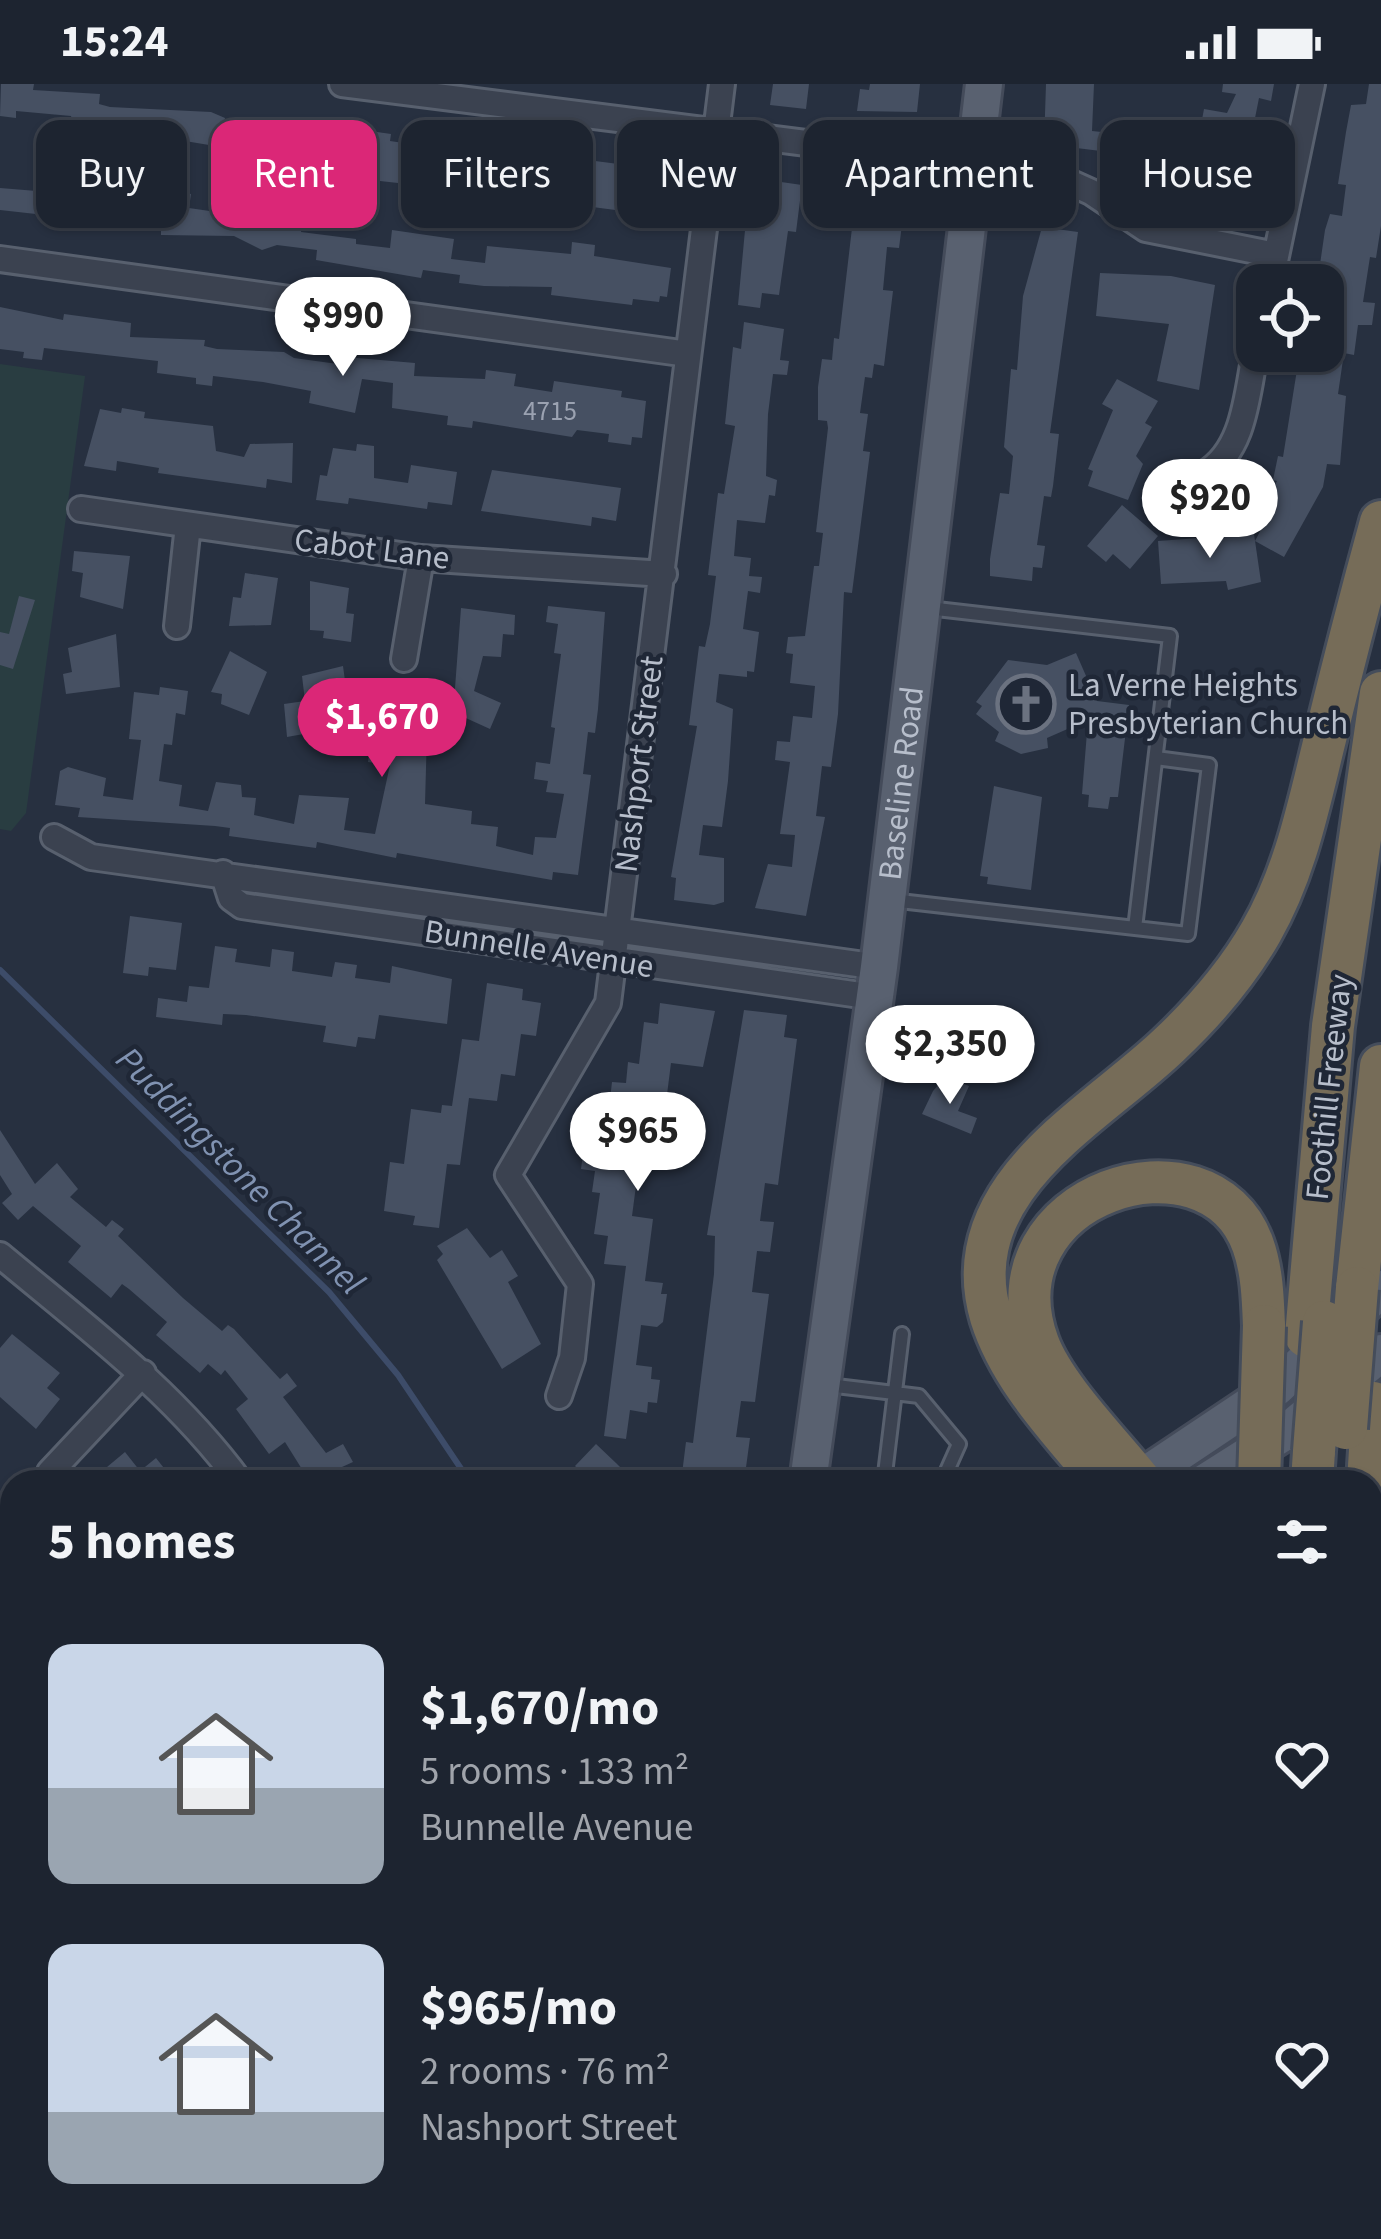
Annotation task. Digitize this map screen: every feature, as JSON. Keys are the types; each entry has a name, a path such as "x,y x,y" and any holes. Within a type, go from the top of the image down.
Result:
{"highway":[{"path":"1118,1470 1028,1390 1004,1346 990,1313 994,1226 1015,1183 1102,1099 1166,1048 1207,1006 1259,936 1299,844 1381,522"},
{"name":"Foothill Freeway","path":"1326,1456 1298,1328 1333,1026 1381,693"},
{"path":"1261,1470 1298,1328 1381,838"},
{"name":"Foothill Freeway","path":"1326,1456 1373,1293 1381,1066"},
{"path":"1123,1470 1038,1344 1030,1303 1051,1234 1075,1206 1110,1187 1147,1181 1211,1198 1252,1241 1298,1328"}],"main road":[{"name":"Baseline Road","path":"980,120 984,84"},
{"name":"Baseline Road","path":"810,1470 877,982 966,228"},
{"path":"1147,1470 1277,1387 1373,1293"},
{"path":"1225,1470 1294,1426 1381,1353"}],"street":[{"path":"342,84 617,120"},
{"name":"Nashport Street","path":"718,120 722,84"},
{"path":"1274,264 1312,84"},
{"path":"1076,185 1147,230 1276,255"},
{"name":"Nashport Street","path":"559,1396 572,1358 580,1284 508,1175 608,1004 704,228"},
{"path":"0,259 688,354"},
{"path":"1204,474 1218,466 1235,443 1251,372"},
{"name":"Cabot Lane","path":"81,509 421,558 664,574"},
{"path":"177,626 188,525"},
{"path":"404,659 421,558"},
{"name":"Bunnelle Avenue","path":"54,837 91,857 618,931 877,982"},
{"name":"Bunnelle Avenue","path":"223,873 231,898 242,907 614,961 877,982"},
{"path":"0,1255 143,1373 231,1470"},
{"path":"52,1470 143,1373"}],"lane":[{"path":"921,607 1171,636 1135,928"},
{"path":"886,899 1188,934 1209,765 1156,758"},
{"path":"886,1470 902,1334"},
{"path":"821,1384 919,1396 959,1444 947,1470"}],"green space":[{"path":"0,364 85,376 26,813 11,831 0,829"}],"building":[{"path":"1,84 100,94 99,104 110,107 211,112 225,120 211,120 211,145 187,141 187,120 72,120 71,116 16,111 16,118 0,116"},
{"path":"773,84 809,84 806,109 770,105"},
{"path":"870,84 920,84 917,112 857,111 860,89 869,90"},
{"path":"1046,84 1094,84 1092,131 1100,132 1100,151 1076,148 1076,120 1045,120"},
{"path":"1223,84 1274,84 1271,101 1259,98 1255,120 1202,120 1204,109 1227,113 1236,94 1222,92"},
{"path":"1369,84 1381,84 1381,226 1363,302 1375,303 1372,325 1358,325 1354,355 1344,353 1344,264 1320,264 1330,214 1342,216 1346,185 1338,184 1351,105 1366,104"},
{"path":"377,132 391,134 390,141 401,143 401,183 377,181"},
{"path":"593,161 617,164 617,210 593,207"},
{"path":"779,182 802,185 796,232 788,231 779,295 762,293 760,308 738,305 745,228 779,228"},
{"path":"0,188 36,191 36,214 0,210"},
{"path":"187,193 191,194 189,208 211,211 211,228 302,228 301,232 390,248 392,230 454,239 451,259 485,263 487,246 571,254 572,242 595,245 594,256 671,268 667,297 660,296 659,302 633,299 632,305 551,295 552,287 484,286 459,283 460,275 423,270 421,278 316,260 317,250 277,245 262,250 234,236 161,235 161,228 187,228"},
{"path":"852,228 902,228 899,248 887,247 883,290 893,291 884,366 874,364 872,378 865,377 860,413 868,414 863,451 870,452 852,593 844,592 838,714 831,767 822,766 816,816 825,817 806,916 755,908 768,864 792,867 795,835 780,834 790,762 775,760 777,741 790,742 793,716 812,718 815,686 790,683 793,654 786,653 788,637 805,636 814,566 819,566 823,533 816,532 828,428 827,421 818,420 818,387 822,359 832,360 834,338 839,339"},
{"path":"1042,228 1078,232 1050,433 1059,434 1053,486 1051,497 1044,496 1037,545 1045,546 1042,568 1033,567 1032,581 990,576 1000,493 1009,494 1013,456 1004,447 1023,296"},
{"path":"1100,273 1171,276 1215,285 1199,390 1157,381 1169,324 1096,316"},
{"path":"0,307 63,320 64,314 131,323 130,337 205,340 204,346 217,349 284,352 294,358 345,365 346,357 415,363 414,376 485,379 486,370 516,374 514,386 552,392 554,381 622,391 621,397 646,401 642,438 632,437 631,445 608,442 609,434 577,430 572,437 473,421 472,428 447,425 448,416 392,408 393,383 362,379 355,413 309,403 311,391 263,382 213,376 212,386 196,384 196,378 157,373 158,361 44,348 42,360 23,358 24,352 0,349"},
{"path":"744,322 784,329 780,360 789,361 787,375 773,374 768,414 766,476 777,480 775,496 769,495 765,523 737,520 734,556 751,558 749,576 762,577 760,593 748,591 743,629 759,632 754,672 747,671 747,677 719,674 716,702 733,709 728,781 722,827 703,825 699,855 724,858 724,902 714,905 674,900 676,878 671,877 697,726 689,725 699,646 705,647 716,576 708,575 718,493 724,494 735,426 725,424 733,347 741,349"},
{"path":"1297,372 1341,372 1338,394 1346,396 1340,465 1327,464 1323,487 1284,557 1255,541 1270,512 1263,508 1277,481 1273,480 1278,456 1283,457"},
{"path":"1117,379 1158,401 1145,423 1152,427 1136,456 1143,464 1128,500 1088,486 1093,471 1088,469 1113,410 1102,404"},
{"path":"122,408 145,412 144,418 213,426 216,451 244,457 250,444 293,443 292,483 267,479 266,488 158,473 159,468 117,461 116,471 84,466 100,409 121,413"},
{"path":"357,444 374,446 374,478 408,483 411,465 457,472 452,505 428,502 427,509 349,498 348,504 316,500 320,475 327,476 333,448 356,451"},
{"path":"492,470 621,488 616,521 592,517 591,526 481,511"},
{"path":"1122,505 1158,536 1130,569 1113,554 1106,562 1087,546"},
{"path":"1254,534 1261,582 1228,590 1226,581 1161,584 1158,541"},
{"path":"74,551 130,556 123,609 80,597 83,573 72,571"},
{"path":"245,573 278,578 271,625 229,626 233,597 241,598"},
{"path":"310,581 349,588 346,613 354,614 351,642 323,638 324,631 310,630"},
{"path":"19,596 35,600 13,669 0,665 0,632 9,634"},
{"path":"548,606 605,612 595,733 588,732 583,774 591,775 578,875 553,872 552,880 317,842 316,848 229,836 230,828 215,826 78,817 80,808 55,805 60,771 68,767 106,778 103,796 133,800 141,740 129,739 134,692 159,695 160,687 188,691 185,715 176,713 172,745 164,744 159,781 182,785 179,806 208,811 216,782 241,785 242,797 256,798 254,815 294,824 299,795 349,798 344,830 375,834 390,765 368,762 373,720 427,732 425,804 472,811 471,824 498,827 496,846 533,855 535,837 556,838 564,794 546,792 548,781 534,779 536,762 550,764 561,654 554,653 558,624 546,622"},
{"path":"461,608 515,615 514,635 503,634 501,657 483,656 474,691 501,703 490,729 446,709 455,688"},
{"path":"116,634 120,687 66,694 63,674 72,672 68,648"},
{"path":"230,651 267,672 249,715 221,704 222,694 211,692"},
{"name":"La Verne Heights Presbyterian Church","path":"1076,653 1097,701 1129,705 1118,797 1110,797 1108,809 1088,807 1089,795 1082,794 1088,720 1047,738 1048,748 1021,754 995,741 999,732 976,714 982,706 976,702 1008,660 1047,665"},
{"path":"343,666 350,718 325,721 326,730 287,737 284,704 305,701 302,676"},
{"path":"994,786 1042,797 1031,890 987,884 988,877 980,876"},
{"path":"130,916 182,923 176,970 149,967 148,976 123,973"},
{"path":"215,946 237,949 235,962 270,967 272,949 294,952 292,971 332,977 335,962 357,965 355,978 390,983 392,966 452,979 447,1024 379,1015 375,1039 358,1037 356,1047 323,1042 326,1026 246,1015 223,1014 222,1025 156,1017 158,998 187,1002 189,986 209,988"},
{"path":"487,983 523,989 522,1000 541,1003 536,1036 521,1034 515,1076 501,1074 497,1101 469,1098 460,1165 447,1164 439,1228 413,1225 415,1216 384,1211 390,1162 404,1164 411,1109 441,1113 442,1105 452,1106 462,1039 479,1041"},
{"path":"660,1003 715,1011 703,1067 671,1063 663,1126 643,1124 640,1146 649,1155 639,1163 632,1216 653,1219 645,1281 663,1283 661,1294 667,1294 663,1322 657,1327 641,1325 636,1365 652,1367 651,1379 660,1380 657,1403 648,1402 647,1413 630,1410 626,1439 604,1436 626,1266 604,1264 608,1236 594,1234 600,1193 592,1192 595,1171 581,1169 586,1131 606,1134 612,1082 626,1083 628,1062 639,1064 644,1022 658,1024"},
{"path":"744,1010 787,1015 784,1037 797,1039 778,1185 765,1183 760,1221 774,1222 770,1252 757,1251 752,1292 769,1294 755,1402 741,1401 736,1437 750,1438 746,1470 682,1470 686,1442 693,1443 714,1274 715,1236 707,1235"},
{"path":"954,1080 969,1086 958,1111 977,1118 971,1134 922,1114 939,1084 950,1089"},
{"path":"0,1130 35,1184 57,1163 78,1189 70,1197 106,1227 112,1220 124,1229 118,1236 183,1298 222,1331 228,1325 234,1329 280,1379 287,1373 297,1386 283,1397 326,1453 343,1444 353,1462 344,1470 302,1470 285,1442 269,1454 236,1409 248,1399 225,1370 221,1375 208,1364 200,1373 156,1335 167,1322 129,1289 122,1284 111,1298 68,1262 81,1246 33,1206 18,1220 2,1203 12,1194 0,1175"},
{"path":"467,1228 490,1258 502,1250 518,1276 508,1282 541,1344 502,1369 437,1260 443,1254 437,1246"},
{"path":"12,1334 60,1373 47,1388 60,1399 36,1429 0,1397 0,1348"},
{"path":"596,1444 623,1470 579,1470 575,1466"},
{"path":"125,1452 139,1470 103,1470"},
{"path":"156,1458 166,1470 141,1470"}],"waterway":[{"name":"Puddingstone Channel","path":"0,970 329,1292 398,1375 462,1470"}],"place":[{"name":"La Verne Heights Presbyterian Church","path":"1026,704"}]}
